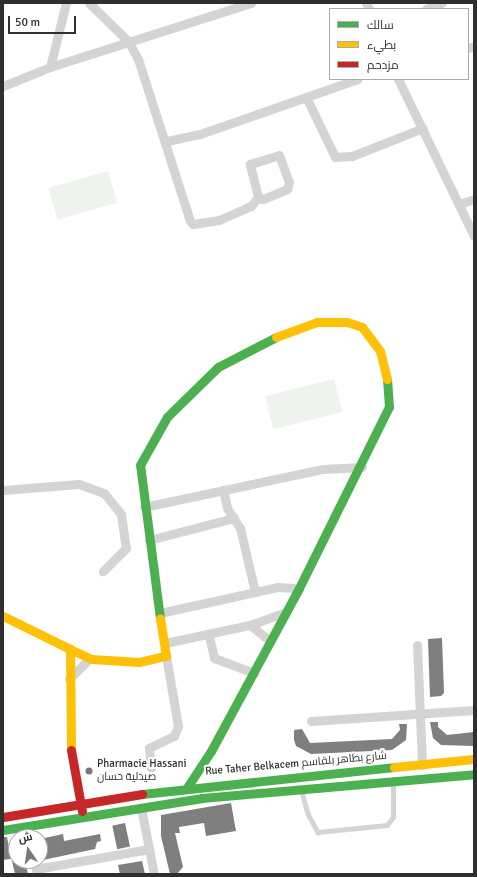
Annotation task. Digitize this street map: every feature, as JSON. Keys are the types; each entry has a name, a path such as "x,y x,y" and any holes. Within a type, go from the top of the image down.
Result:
{"street":[{"path":"50,67 66,3"},
{"path":"89,3 128,41 168,141 194,224 234,214 251,206 258,197"},
{"path":"3,86 50,67 225,6 251,3"},
{"path":"429,8 442,3"},
{"path":"168,141 355,80"},
{"path":"399,80 474,236"},
{"path":"306,97 334,157 352,156 423,128"},
{"path":"279,155 289,182 287,189 263,199 258,197 250,164 279,155"},
{"path":"459,204 474,199"},
{"path":"152,768 149,748 174,736 178,726 144,507 140,465 167,417 218,367 276,336 317,322 347,322 362,328 380,351 390,388 389,408 362,467 254,673 188,786"},
{"path":"144,507 323,469 362,467"},
{"path":"3,490 79,484 104,493 121,514 126,548 103,571"},
{"path":"223,490 234,518 240,528 255,592"},
{"path":"149,540 234,518"},
{"path":"160,613 255,592 299,588"},
{"path":"165,643 210,636 250,625 286,612"},
{"path":"3,616 89,658 139,662 166,656"},
{"path":"250,625 270,641"},
{"path":"210,636 214,658 254,673"},
{"path":"417,645 418,714 422,765"},
{"path":"70,649 69,678 71,747 83,816"},
{"path":"69,678 89,658"},
{"path":"311,721 474,710"},
{"name":"Rue Taher Belkacem شارع بطاهر بلقاسم","path":"3,817 81,802 188,786 474,759"},
{"path":"3,830 83,816 141,808 301,789 474,774"},
{"path":"141,808 154,874"},
{"path":"37,874 36,869 149,849"}],"lane":[{"path":"301,789 308,814 318,832 387,825 393,817 393,781"}],"shaded area":[{"path":"108,171 117,203 57,220 48,188"},
{"path":"334,379 342,412 273,429 265,396"}],"building":[{"path":"442,638 444,693 441,696 430,697 428,639"},
{"path":"430,722 438,722 438,727 447,735 474,732 474,746 441,745 433,738"},
{"path":"399,724 407,724 406,740 392,750 311,754 296,746 294,740 294,730 302,729 310,743 392,739 400,730"},
{"path":"231,803 236,831 206,836 204,823 179,827 180,833 175,833 183,867 177,874 170,874 161,836 161,815"},
{"path":"125,823 130,846 117,849 112,826"},
{"path":"63,834 64,841 100,834 101,841 97,842 95,849 48,859 48,837"},
{"path":"3,837 7,837 8,859 3,860"},
{"path":"142,861 145,874 120,874 118,865"},
{"path":"14,869 27,869 28,874 15,874"}],"traffic: fast":[{"path":"160,618 140,465 167,417 218,367 276,337"},
{"path":"188,786 211,751 299,588 389,407 387,379"},
{"path":"142,794 394,767"},
{"path":"3,830 202,798 474,774"}],"traffic: slow":[{"path":"276,337 317,322 347,322 362,327 380,351 387,379"},
{"path":"3,616 70,649 71,750"},
{"path":"70,649 91,659 139,662 166,656 160,618"},
{"path":"394,767 474,759"}],"traffic: jam":[{"path":"71,750 82,811"},
{"path":"3,817 142,794"}],"place":[{"name":"Pharmacie Hassani صيدلية حسان","path":"89,771"}]}
